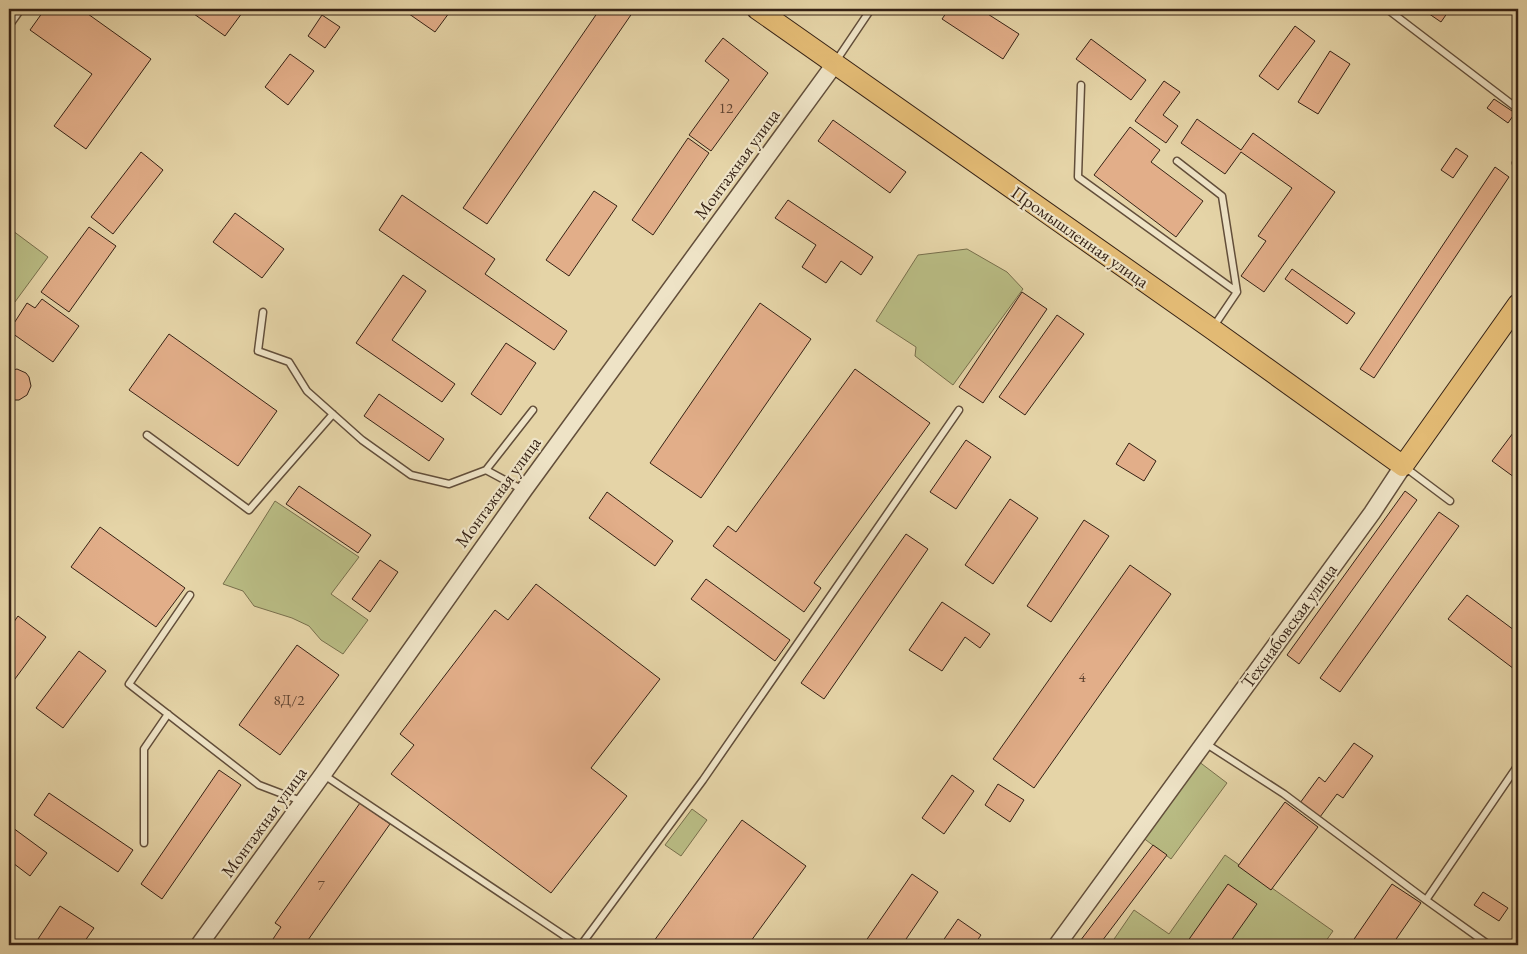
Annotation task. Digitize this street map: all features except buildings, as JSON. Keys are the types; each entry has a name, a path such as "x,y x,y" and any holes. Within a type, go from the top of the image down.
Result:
{"main road":[{"name":"Промышленная улица","path":"756,9 1212,329 1403,466"},
{"name":"Техснабовская улица","path":"1403,466 1518,304"}],"street":[{"name":"Монтажная улица","path":"199,945 323,774 524,490 834,64"},
{"name":"Техснабовская улица","path":"1057,945 1372,513 1403,466"}],"lane":[{"path":"9,26 21,9"},
{"path":"834,64 872,9"},
{"path":"1387,9 1518,109"},
{"path":"1081,85 1078,177 1237,292"},
{"path":"1518,160 1516,163 1518,165"},
{"path":"1177,161 1222,196 1237,292 1212,329"},
{"path":"263,312 258,351 289,362 307,391 362,440 411,475 449,484 486,470 533,410"},
{"path":"323,774 579,945 703,780 960,410"},
{"path":"148,435 249,510 333,414"},
{"path":"1403,466 1450,501"},
{"path":"486,470 524,490"},
{"path":"190,595 129,684 259,785 302,801"},
{"path":"144,842 144,749 168,714"},
{"path":"1204,743 1284,794 1489,945"},
{"path":"1426,900 1518,765"}],"green space":[{"path":"9,228 48,257 9,310"},
{"path":"967,249 1007,272 1023,289 953,385 915,356 916,347 876,321 918,255"},
{"path":"275,501 359,557 331,594 368,620 343,654 321,640 309,626 292,618 254,606 243,591 223,584"},
{"path":"1198,761 1227,783 1171,859 1142,837"},
{"path":"692,809 707,820 681,856 665,845"},
{"path":"1225,855 1333,931 1323,945 1110,945 1134,910 1169,934"}]}
